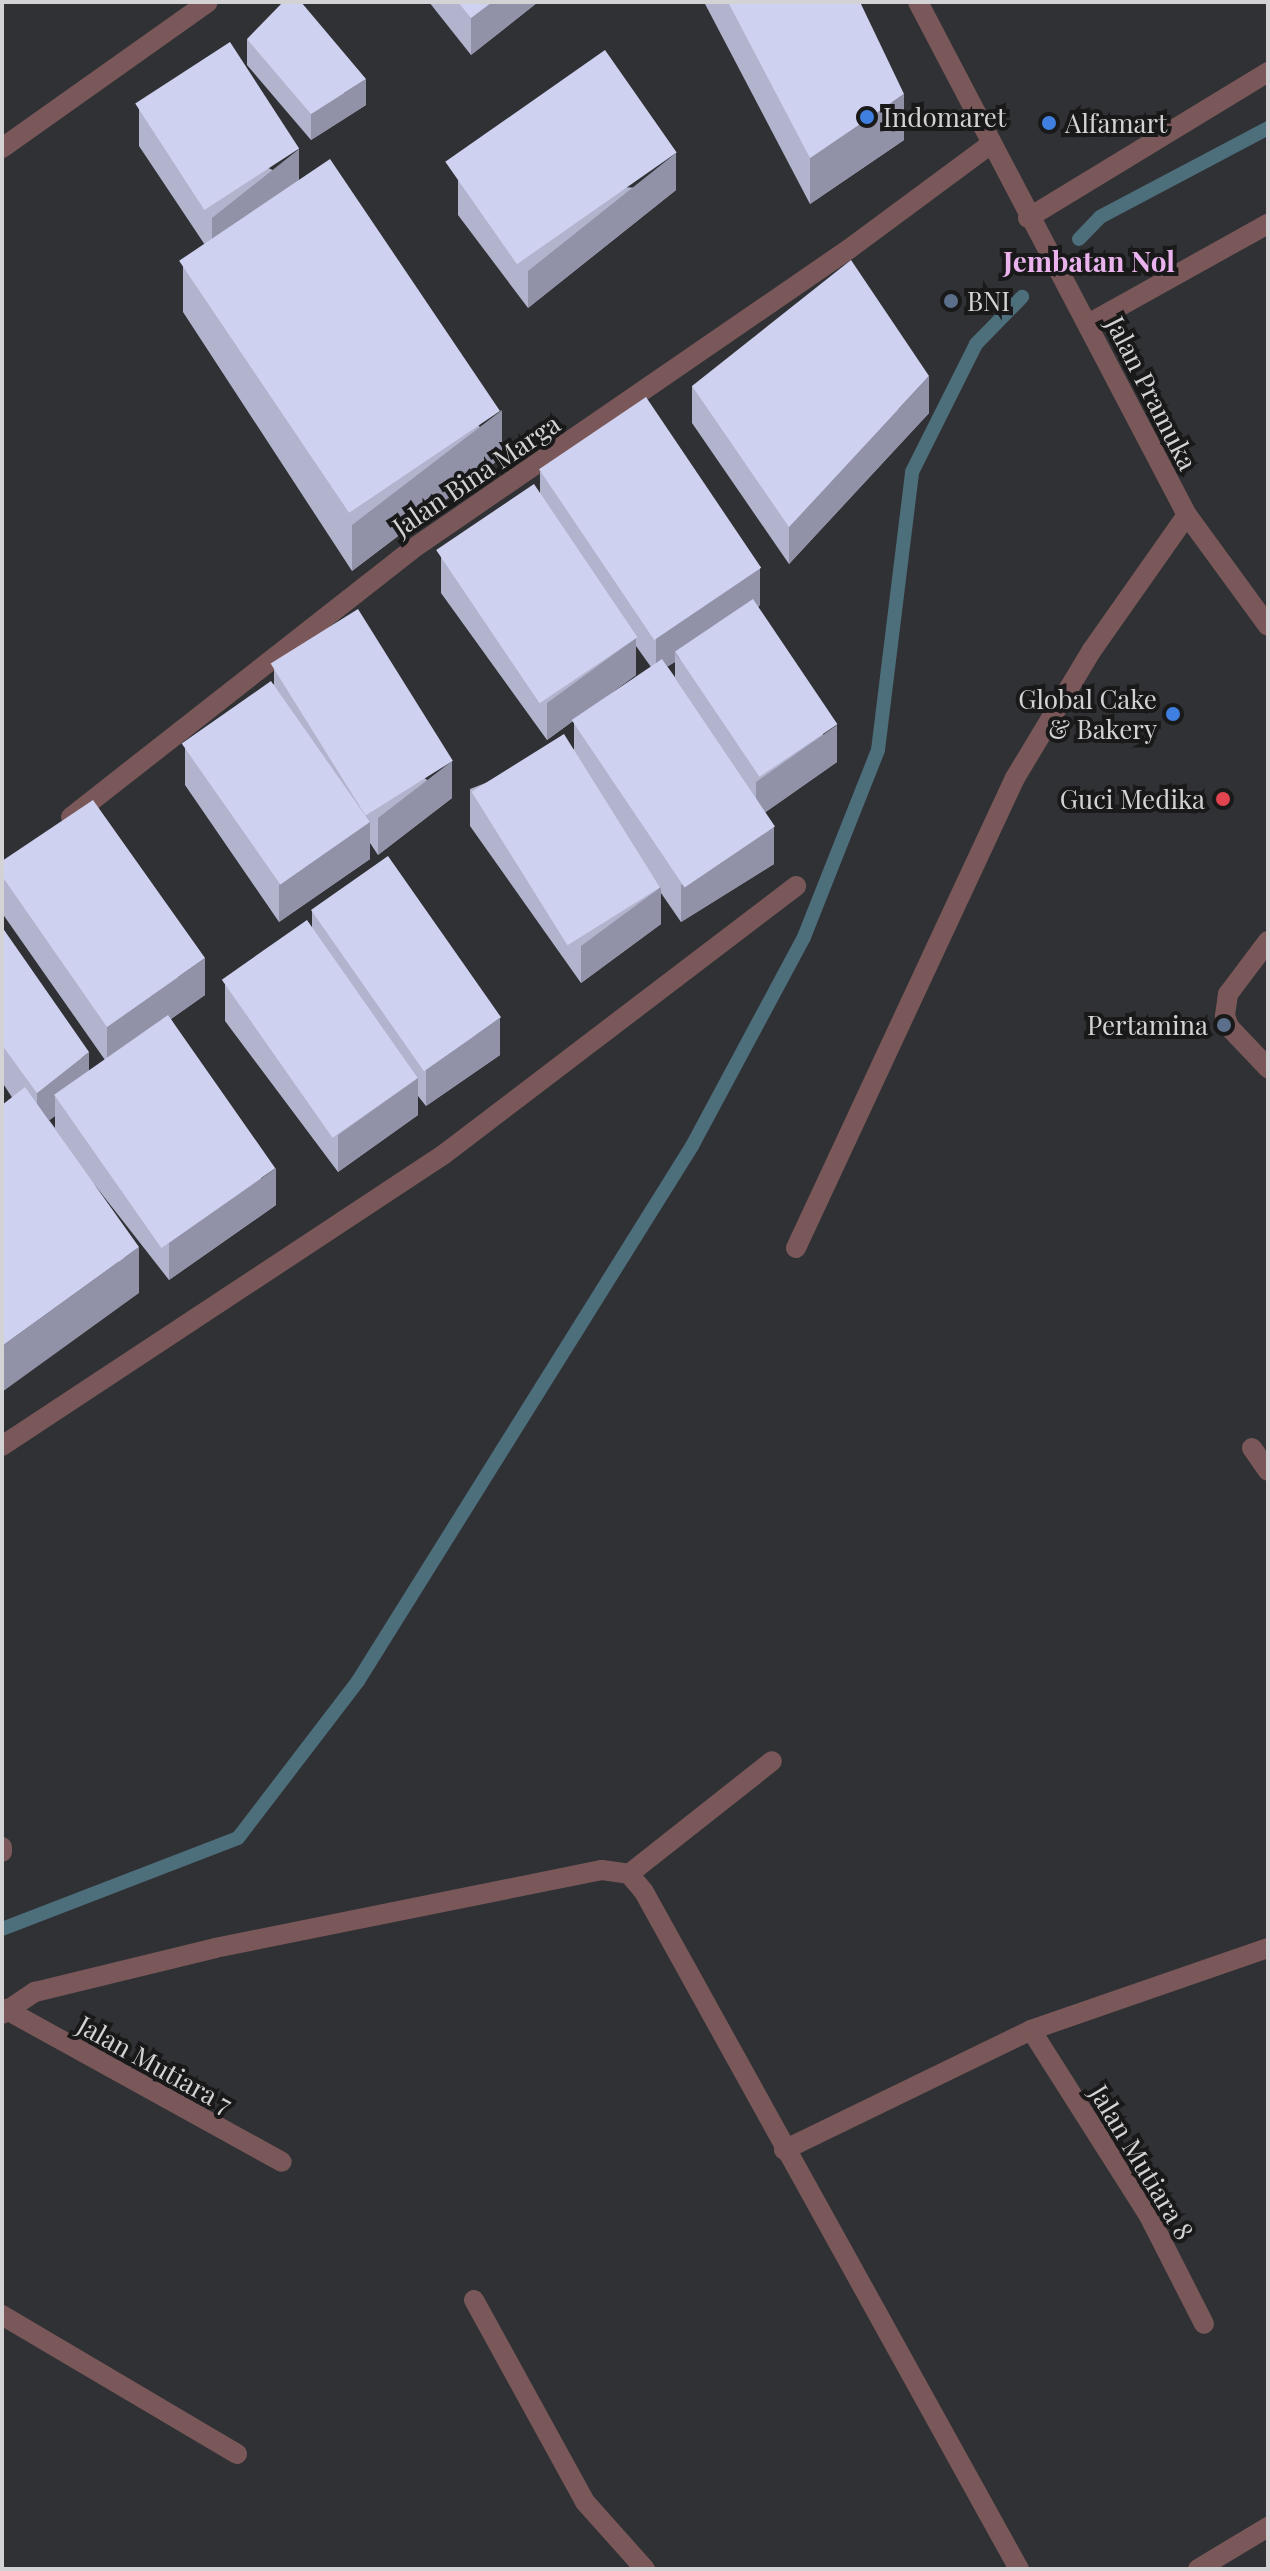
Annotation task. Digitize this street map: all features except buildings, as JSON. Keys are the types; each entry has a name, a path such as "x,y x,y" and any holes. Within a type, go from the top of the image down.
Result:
{"street":[{"path":"2,148 208,2"},
{"name":"Jalan Pramuka","path":"918,2 1039,239 1088,324 1187,515 1268,626"},
{"path":"1028,218 1268,72"},
{"name":"Jalan Bina Marga","path":"47,834 411,550 849,249 991,144"},
{"path":"1088,324 1268,224"},
{"path":"796,1248 1015,778 1092,650 1187,515"},
{"path":"2,1446 443,1155 796,886"},
{"path":"1268,941 1228,994 1225,1016 1229,1027 1268,1068"},
{"path":"1252,1448 1268,1471"},
{"path":"629,1874 772,1761"},
{"path":"4,2011 35,1992 215,1948 602,1870 629,1874 644,1892 784,2150 1019,2569"},
{"path":"784,2150 1031,2030 1268,1948"},
{"name":"Jalan Mutiara 7","path":"4,2011 109,2071 282,2162"},
{"name":"Jalan Mutiara 8","path":"1031,2030 1149,2216 1204,2324"},
{"path":"474,2300 585,2502 645,2569"},
{"path":"2,2315 237,2454"},
{"path":"1198,2569 1268,2527"}],"waterway":[{"path":"1079,239 1100,217 1268,128"},
{"path":"2,1929 238,1838 358,1681 692,1146 804,937 878,750 912,472 976,344 1022,297"}],"place":[{"name":"Indomaret","path":"867,117"},
{"name":"Alfamart","path":"1049,123"},
{"name":"BNI","path":"951,301"},
{"name":"Global Cake & Bakery","path":"1173,714"},
{"name":"Guci Medika","path":"1223,799"},
{"name":"Pertamina","path":"1224,1025"}],"district":[{"name":"Jembatan Nol","path":"1089,261"}]}
